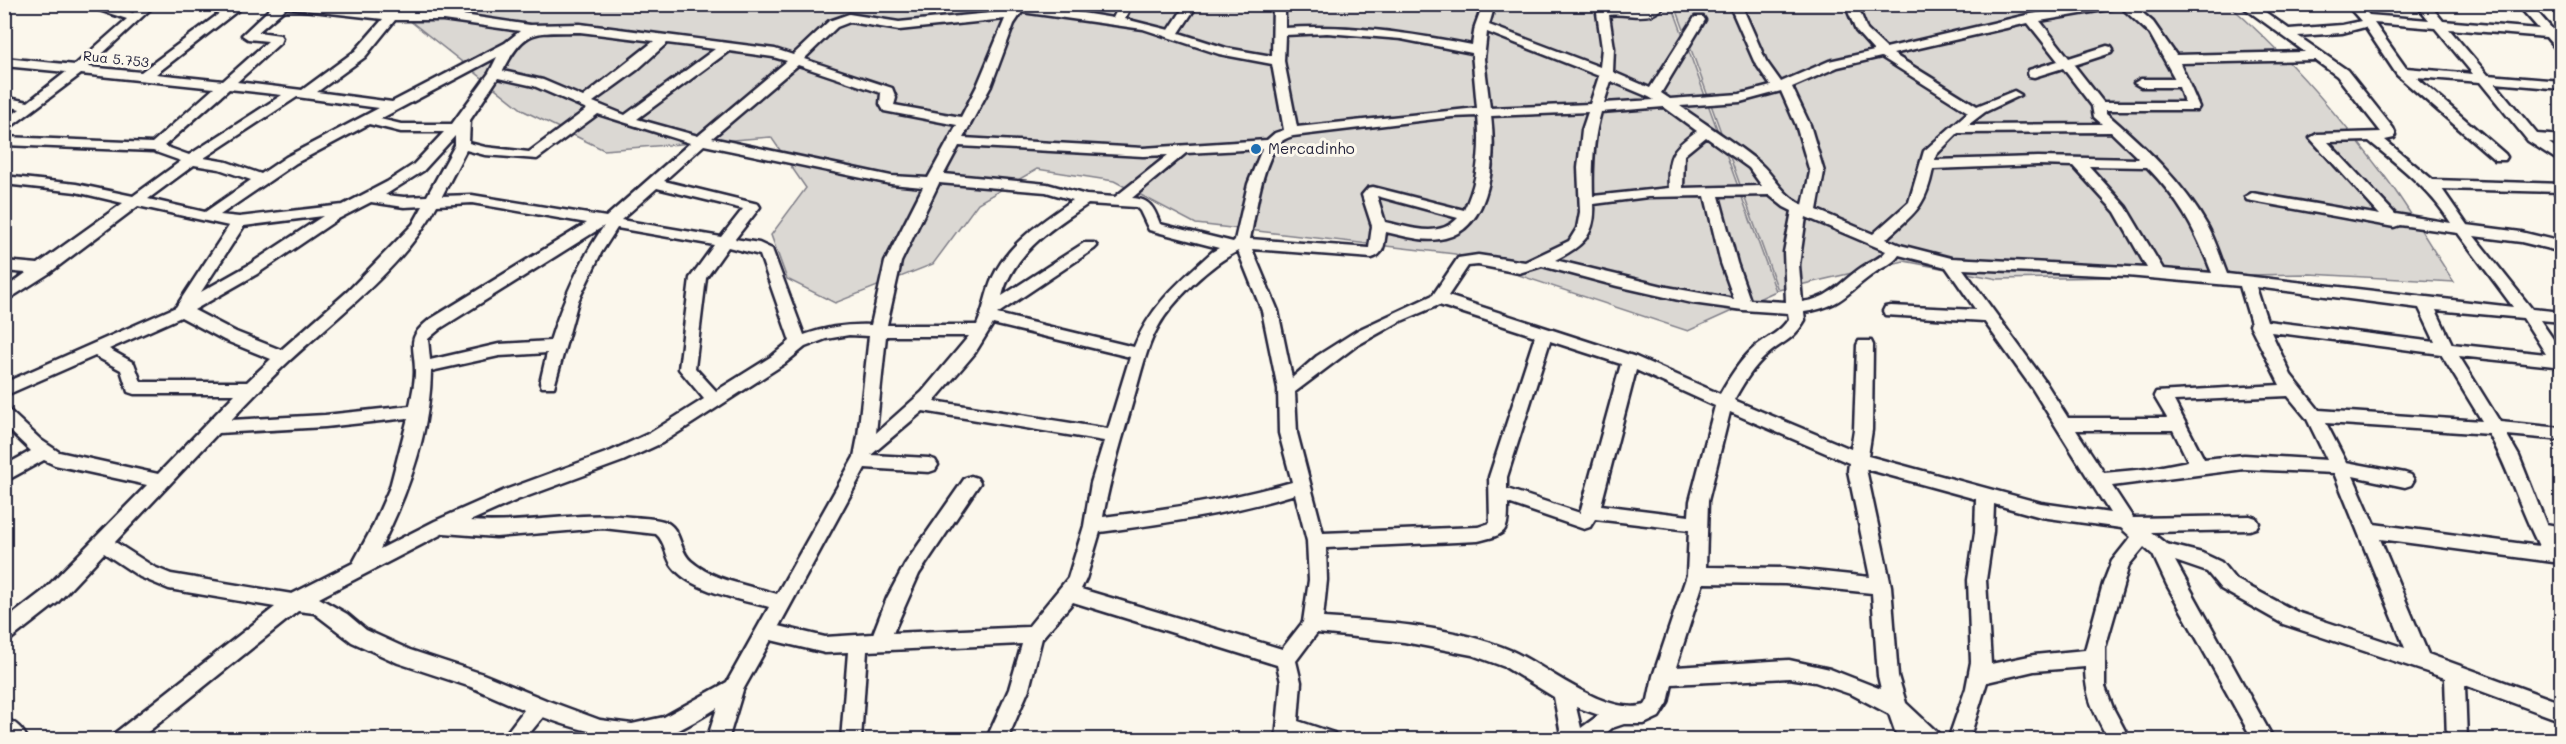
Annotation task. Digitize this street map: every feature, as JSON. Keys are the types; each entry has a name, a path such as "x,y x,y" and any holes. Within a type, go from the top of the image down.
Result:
{"main road":[{"path":"4,729 15,740"}],"street":[{"path":"87,4 135,16"},
{"path":"4,128 76,70 150,4"},
{"path":"143,77 240,4"},
{"path":"155,147 190,113 225,87 277,40 248,35 282,4 393,16 443,16 530,29 580,28 775,54 887,92 889,108 964,122"},
{"path":"1118,21 1126,4"},
{"path":"1173,33 1192,4"},
{"path":"1279,4 1278,62 1292,132"},
{"path":"1379,226 1422,234 1442,234 1451,231 1469,216 1475,206 1484,159 1486,131 1478,50 1481,26 1489,4"},
{"path":"1439,299 1463,262 1478,260 1519,268 1528,267 1574,244 1584,228 1585,168 1589,130 1606,75 1608,48 1603,13 1614,7 1649,12 1656,9 1659,4"},
{"path":"1312,625 1379,629 1429,636 1496,653 1522,665 1563,692 1623,715 1635,716 1652,711 1658,703 1663,676 1696,575 1696,524 1699,501 1724,403 1761,351 1784,337 1797,320 1790,281 1792,242 1805,211 1816,171 1803,125 1782,86 1760,61 1735,4"},
{"path":"1851,4 1861,30 1886,53 1978,112"},
{"path":"1328,740 1286,733 1291,682 1286,659 1312,625 1318,580 1316,541 1288,433 1286,388 1270,312 1239,245 1255,184 1271,144 1280,136 1292,132 1483,111 1596,108 1659,99 1740,98 1782,86 1834,64 1886,53 2038,13 2121,4 2149,25 2183,83 2192,101 2192,107 2099,106"},
{"path":"2245,4 2343,73 2389,135 2317,138 2385,218"},
{"path":"2352,4 2402,72 2500,158"},
{"path":"2422,4 2437,25 2533,138 2562,159"},
{"path":"2523,4 2555,34 2562,48"},
{"path":"863,456 878,331 893,262 933,180 984,86 1018,9"},
{"path":"361,566 387,518 403,474 418,411 423,367 418,343 424,332 608,223 699,142 777,78 833,24 842,20 864,19 899,26 1018,9 1118,21 1173,33 1224,51 1278,62"},
{"path":"2038,13 2067,62 2099,106 2099,114 2116,128 2182,200 2200,228 2222,280"},
{"path":"4,297 190,160 360,54 393,16"},
{"path":"1659,99 1661,79 1699,20"},
{"path":"2288,33 2342,29 2366,21 2555,34"},
{"path":"1481,26 1522,40 1659,99 1754,165 1773,190 1789,204 1895,249 1951,263 2246,281 2562,317"},
{"path":"206,218 291,160 393,106 448,80 509,46 530,29"},
{"path":"1278,32 1327,29 1393,34 1478,50"},
{"path":"462,145 484,151 532,156 664,39"},
{"path":"4,390 182,310 252,270 348,208 418,168 460,124 495,73 509,46"},
{"path":"627,120 726,47"},
{"path":"2034,73 2107,50"},
{"path":"2169,59 2321,56"},
{"name":"Rua 5.753","path":"4,62 225,87 276,90 393,106"},
{"path":"2402,72 2562,85"},
{"path":"495,73 538,83 627,120 699,142 760,151 891,180 933,180 1047,188 1084,199 1120,200 1144,204 1152,223 1159,229 1239,245 1372,253 1376,250 1379,226 1369,195 1373,191 1469,216"},
{"path":"2141,83 2183,83"},
{"path":"1876,240 1915,204 1922,188 1929,154 1955,129 1978,112 2014,95"},
{"path":"4,101 31,107"},
{"path":"368,120 401,128 460,124"},
{"path":"4,633 50,597 104,544 251,388 377,272 419,226 462,145 460,124"},
{"path":"1955,129 2116,128"},
{"path":"1676,192 1677,152 1706,131"},
{"path":"2373,137 2429,184 2445,201 2460,228 2527,313 2561,363"},
{"path":"2533,138 2562,140"},
{"path":"4,141 155,147 190,160 222,165 261,179"},
{"path":"953,142 1125,152 1181,151 1271,144"},
{"path":"1120,200 1181,151"},
{"path":"2077,162 2121,210 2158,274"},
{"path":"1925,165 2149,163"},
{"path":"4,180 76,188 206,218 239,222 348,208"},
{"path":"655,183 752,206 753,209 698,278 697,300 686,360 687,369 715,401"},
{"path":"2429,184 2562,188"},
{"path":"1586,201 1676,192 1773,190"},
{"path":"1711,192 1729,263 1744,305"},
{"path":"370,197 404,202 472,199 759,248 767,252 799,343"},
{"path":"2252,197 2407,222 2521,237 2562,248"},
{"path":"987,319 1002,275 1011,261 1029,241 1084,199"},
{"path":"182,310 239,222"},
{"path":"548,383 570,301 608,223"},
{"path":"996,740 1005,723 1026,665 1033,635 1069,593 1077,579 1092,526 1100,483 1139,354 1151,325 1172,297 1218,255 1239,245"},
{"path":"717,740 734,688 863,456 942,381 987,319 1006,301 1089,246"},
{"path":"1542,261 1666,294 1744,305 1795,309 1826,303 1838,296 1866,271 1891,258 1895,249"},
{"path":"1951,263 1990,316 2133,528 2160,550 2202,561 2214,567 2229,584 2290,618 2455,673 2562,712"},
{"path":"4,266 43,270"},
{"path":"2246,281 2258,325 2293,390 2314,416 2339,467 2421,662"},
{"path":"1286,388 1294,386 1322,360 1348,344 1421,305 1439,299 1630,361 1860,460 2041,510 2133,528 2250,524"},
{"path":"2366,530 2553,555 2533,516 2510,456 2446,350 2424,302"},
{"path":"182,310 230,336 283,357"},
{"path":"1891,311 1990,316"},
{"path":"122,740 296,601 441,526 511,495 617,456 656,438 778,360 799,343 824,334 849,330 878,331 987,319 1139,354"},
{"path":"2258,325 2561,363"},
{"path":"1316,541 1489,533 1500,525 1498,477 1544,333"},
{"path":"423,367 499,350 553,347 557,344"},
{"path":"1865,345 1860,460 1857,471 1881,586 1888,676 1909,740"},
{"path":"95,350 128,367 134,388 251,388"},
{"path":"1498,493 1584,522 1590,510 1630,361"},
{"path":"2199,466 2162,396 2293,390"},
{"path":"920,404 1114,436"},
{"path":"214,427 325,421 418,411"},
{"path":"4,415 43,452 55,458 161,481"},
{"path":"2314,416 2397,424 2494,427 2562,434"},
{"path":"2064,424 2178,424"},
{"path":"4,475 43,452"},
{"path":"863,456 928,465"},
{"path":"2100,480 2147,476 2199,466 2244,462 2339,467 2405,480"},
{"path":"851,740 869,645 912,569 971,483"},
{"path":"1092,526 1194,513 1246,502 1302,485"},
{"path":"1958,740 1981,663 1977,580 1984,532 1985,493"},
{"path":"1590,510 1696,524"},
{"path":"441,526 496,530 603,521 660,527 671,538 677,559 685,567 707,579 781,603"},
{"path":"2120,740 2103,711 2095,687 2094,658 2112,584 2133,528"},
{"path":"2541,530 2562,534"},
{"path":"104,544 147,572 169,581 318,606 359,636 396,653 476,680 539,707 600,729 624,732 649,731 669,725 734,688"},
{"path":"2160,550 2174,580 2264,740"},
{"path":"1696,575 1785,576 1881,586"},
{"path":"1069,593 1286,659"},
{"path":"767,631 825,645 869,645 1033,635"},
{"path":"1979,675 2034,663 2094,658"},
{"path":"1663,676 1807,670 1830,677 1897,708 1931,740"},
{"path":"2455,673 2457,740"},
{"path":"1563,692 1573,740"},
{"path":"511,740 539,707"},
{"path":"1581,740 1605,722 1623,715"}],"shaded area":[{"path":"390,5 1672,5 1776,291 1688,331 1455,254 1196,224 1114,181 1037,169 978,203 933,264 835,303 787,279 771,235 806,188 771,137 604,150 524,111"},
{"path":"1675,5 2229,5 2272,45 2350,132 2395,191 2454,282 2310,274 1998,279 1904,261 1778,290"}],"place":[{"name":"Mercadinho","path":"1256,149"}]}
